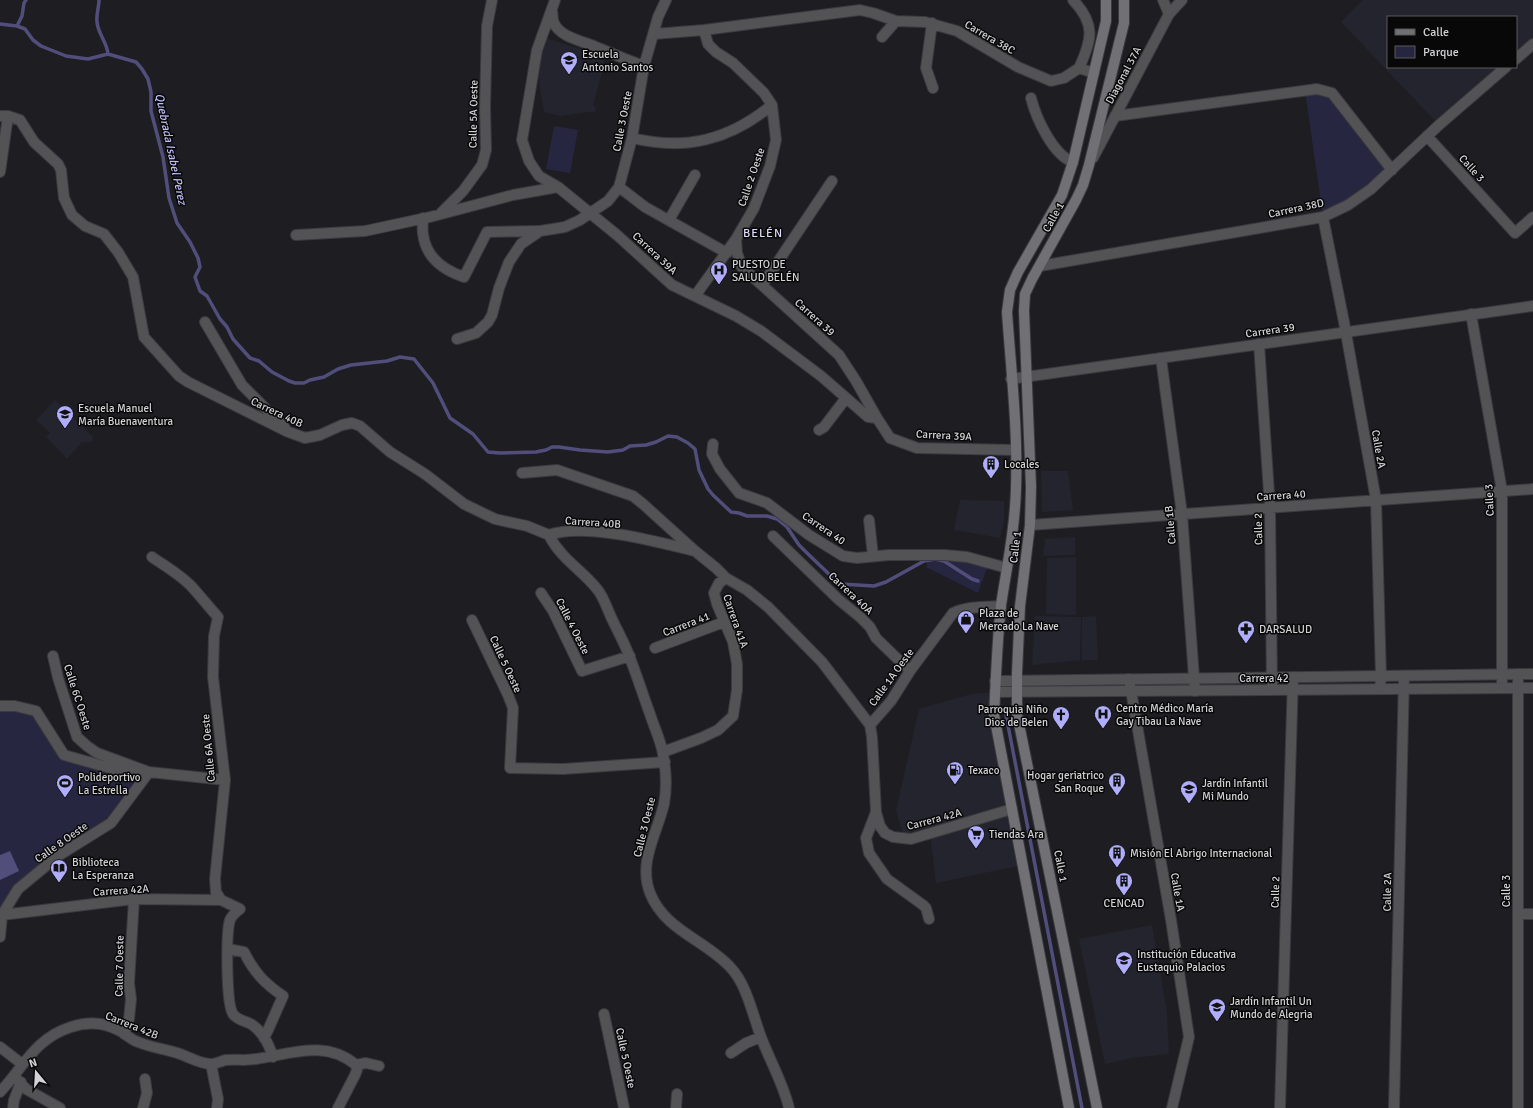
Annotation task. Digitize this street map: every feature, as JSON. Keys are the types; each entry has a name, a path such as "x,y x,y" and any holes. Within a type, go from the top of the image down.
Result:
{"main road":[{"name":"Calle 1","path":"1069,1108 994,715 1001,606 1014,526 1016,487 1016,450 1007,312 1010,290 1018,272 1062,195 1073,162 1106,21 1106,0"},
{"name":"Calle 1","path":"1097,1108 1017,714 1020,606 1030,525 1031,448 1024,311 1026,294 1032,279 1078,195 1089,165 1124,23 1124,0"}],"street":[{"name":"Calle 5A Oeste","path":"442,213 463,191 482,165 486,150 485,106 487,26 492,0"},
{"name":"Calle 3 Oeste","path":"424,218 423,234 427,249 436,262 449,272 464,277 487,232 540,231 565,227 608,201 619,187 632,138 644,66 658,17 666,0"},
{"path":"1073,0 1089,23 1090,36 1086,53 1080,68 1094,73"},
{"path":"1163,0 1169,14"},
{"name":"Diagonal 37A","path":"1089,165 1169,14 1182,0"},
{"path":"553,4 554,24 561,31 572,38 644,66"},
{"name":"Carrera 39A","path":"553,4 537,50 522,140 529,161 539,176 558,187 617,235 672,285 736,316 761,331 821,376 868,417 877,418 890,438 917,448 1016,450"},
{"name":"Carrera 38C","path":"654,34 704,30 860,10 896,21 932,23 956,31 1018,67 1050,81 1064,78 1080,68"},
{"path":"882,37 896,21"},
{"path":"932,23 926,68 933,88"},
{"path":"632,138 665,144 698,142 730,132 750,121 772,104 764,93 733,63 716,52 708,44 704,30"},
{"path":"1517,58 1533,44"},
{"name":"Carrera 38D","path":"1040,266 1323,217 1348,205 1371,189 1427,136 1505,68"},
{"path":"1115,116 1317,89 1332,93 1392,170"},
{"path":"1031,98 1042,127 1051,142 1065,158 1073,162"},
{"name":"Calle 2 Oeste","path":"694,296 727,253 754,208 770,166 776,140 772,104"},
{"path":"0,172 4,116"},
{"name":"Carrera 40B","path":"4,116 20,120 34,142 58,164 61,170 64,198 72,215 84,226 104,234 118,252 133,277 144,337 179,376 286,432 305,438 320,435 342,425 352,423 360,426 390,452 425,474 464,504 495,519 527,526 549,535 559,532 575,531 618,535 663,543 695,552"},
{"name":"Calle 3","path":"1427,136 1515,233 1533,217"},
{"path":"669,220 695,175"},
{"path":"763,284 832,181"},
{"path":"296,235 365,231 424,218 513,195 558,187"},
{"path":"619,187 645,207 727,253"},
{"name":"Calle 2A","path":"1323,217 1346,332 1376,500 1381,676 1380,689"},
{"path":"457,339 476,333 488,322 492,315 499,288 509,262 521,244 540,231"},
{"name":"Carrera 39","path":"736,239 737,252 742,266 763,284 775,298 839,355 877,418"},
{"name":"Carrera 39","path":"1011,379 1533,306"},
{"name":"Calle 3","path":"1471,314 1502,491 1502,688"},
{"path":"205,322 242,385 284,427 286,432"},
{"name":"Calle 2","path":"1259,344 1270,508 1272,690"},
{"name":"Calle 1B","path":"1160,358 1182,514 1195,690"},
{"path":"819,430 824,427 846,398"},
{"name":"Carrera 40","path":"713,444 712,454 720,469 739,493 767,503 810,535 843,556 857,558 873,556 945,555 967,557 1007,568"},
{"name":"Carrera 40B","path":"522,473 557,470 633,496 644,504 695,552 716,568 726,578 747,590 768,608 812,652 870,725"},
{"name":"Carrera 40","path":"1030,525 1533,489"},
{"path":"869,520 873,556"},
{"name":"Calle 3 Oeste","path":"549,535 553,543 569,562 587,577 598,591 630,656 664,757 666,772 664,802 647,854 646,879 650,893 659,910 681,932 707,949 732,969 750,1004 761,1037 778,1076 789,1108"},
{"name":"Carrera 40A","path":"774,536 838,599 860,617 870,627 876,638 910,671"},
{"name":"Calle 6A Oeste","path":"152,557 192,586 204,603 218,617 214,636 213,677 224,780 215,880 216,892 221,900"},
{"name":"Carrera 41A","path":"510,768 563,769 664,757 718,730 733,716 737,690 737,664 733,642 714,593 719,583 726,578"},
{"name":"Calle 4 Oeste","path":"541,593 553,610 582,671 630,656"},
{"name":"Calle 1A Oeste","path":"870,725 891,701 910,671 953,613 961,609 973,607 1001,606"},
{"name":"Calle 5 Oeste","path":"472,620 499,675 513,708 510,768"},
{"name":"Carrera 41","path":"655,648 724,622"},
{"name":"Calle 6C Oeste","path":"52,656 77,737 97,753 149,772"},
{"name":"Calle 3","path":"1518,674 1518,1108"},
{"name":"Carrera 42","path":"995,681 1533,674"},
{"name":"Calle 2A","path":"1394,1108 1404,676"},
{"name":"Calle 2","path":"1280,1108 1293,677"},
{"name":"Calle 1A","path":"1129,679 1171,920 1188,1037 1172,1108"},
{"name":"Carrera 42","path":"995,692 1533,688"},
{"path":"0,706 16,706 36,711 64,755 128,773 149,772 224,780"},
{"path":"870,725 876,812 866,838 869,854 887,879 926,908 929,919"},
{"name":"Calle 8 Oeste","path":"0,938 2,915 18,889 58,856 111,823 149,772"},
{"name":"Carrera 42A","path":"876,812 880,826 886,833 893,837 911,839 1012,810"},
{"name":"Carrera 42A","path":"2,915 134,899 221,900 240,909 231,918 228,929 228,949"},
{"name":"Calle 7 Oeste","path":"124,1034 129,1019 129,983 134,899"},
{"path":"1518,914 1533,914"},
{"path":"264,1038 283,996 267,985 257,974 244,952 228,949 227,961 230,1009 237,1018 251,1024 262,1034 264,1038 271,1050 273,1056"},
{"name":"Calle 5 Oeste","path":"604,1014 624,1108"},
{"name":"Carrera 42B","path":"18,1079 22,1064 39,1045 55,1034 71,1027 92,1023 107,1025 137,1042 175,1052 211,1064"},
{"path":"731,1053 746,1043 761,1037"},
{"path":"0,1046 22,1064"},
{"path":"217,1108 218,1099 211,1064 235,1059 254,1060 301,1050 325,1051 351,1060 356,1064 379,1066"},
{"path":"338,1108 355,1075 357,1070 356,1064"},
{"path":"0,1092 18,1079"},
{"path":"13,1108 18,1079"},
{"path":"18,1079 26,1089 60,1108"},
{"path":"143,1108 147,1093 145,1079"},
{"path":"676,1108 677,1094"}],"shaded area":[{"path":"1363,0 1533,0 1533,44 1517,58 1517,16 1387,16 1387,68 1505,68 1439,125 1341,22"},
{"name":"Escuela Antonio Santos","path":"546,38 605,57 603,71 593,106 596,106 595,112 561,116 544,112 537,70"},
{"name":"Escuela Manuel María Buenaventura","path":"55,400 93,437 92,442 82,442 67,459 46,437 50,433 36,420"},
{"path":"1041,471 1068,471 1073,510 1042,512"},
{"path":"960,500 1004,501 1004,522 1000,538 954,530"},
{"path":"1075,537 1075,555 1043,556 1045,539"},
{"path":"1076,557 1076,615 1046,614 1047,558"},
{"path":"1035,616 1081,617 1080,660 1032,665"},
{"path":"1096,616 1098,660 1082,660 1082,617"},
{"name":"Texaco","path":"995,692 1023,865 936,883 930,834 904,839 896,810 919,709 971,694"},
{"path":"10,851 19,871 0,880 0,855"},
{"name":"Institución Educativa Eustaquio Palacios","path":"1152,925 1167,1012 1169,1054 1132,1058 1105,1064 1079,939"}],"green space":[{"path":"1305,91 1332,93 1392,170 1323,217"},
{"path":"554,126 578,130 570,173 546,169"},
{"path":"929,556 988,565 978,593 926,567"},
{"name":"Polideportivo La Estrella","path":"0,706 36,711 64,755 149,772 111,823 58,856 0,912"}],"waterway":[{"path":"17,26 22,16 24,3 26,0"},
{"path":"99,0 97,22 108,54"},
{"path":"0,24 17,26 25,29 33,40 41,46 66,56 88,59 108,54"},
{"name":"Quebrada Isabel Perez","path":"108,54 136,62 148,79 151,92 151,111 163,157 169,198 177,223 190,242 198,258 200,267 195,277 200,291 207,296 233,339 250,358 259,361 272,372 289,381 304,383 324,377 338,369 351,365 387,361 400,357 414,359 433,383 450,418 473,434 488,452 536,452 552,447 608,452 623,450 630,446 646,445 668,436 677,437 695,449 699,470 708,489 731,512 747,516 767,516 777,519 787,527 799,545 841,584 874,586 886,582 924,561 935,559 944,561 972,579 978,581"},
{"path":"1006,715 1082,1108"}],"place":[{"name":"Escuela Antonio Santos","path":"569,75"},
{"name":"PUESTO DE SALUD BELÉN","path":"719,285"},
{"name":"Escuela Manuel María Buenaventura","path":"65,429"},
{"name":"Locales","path":"991,479"},
{"name":"Plaza de Mercado La Nave","path":"966,634"},
{"name":"DARSALUD","path":"1246,644"},
{"name":"Centro Médico María Gay Tibau La Nave","path":"1103,729"},
{"name":"Parroquia Niño Dios de Belen","path":"1061,730"},
{"name":"Texaco","path":"955,785"},
{"name":"Hogar geriatrico San Roque","path":"1117,796"},
{"name":"Polideportivo La Estrella","path":"65,798"},
{"name":"Jardín Infantil Mi Mundo","path":"1189,804"},
{"name":"Tiendas Ara","path":"976,849"},
{"name":"Misión El Abrigo Internacional","path":"1117,868"},
{"name":"Biblioteca La Esperanza","path":"59,883"},
{"name":"CENCAD","path":"1124,896"},
{"name":"Institución Educativa Eustaquio Palacios","path":"1124,975"},
{"name":"Jardín Infantil Un Mundo de Alegria","path":"1217,1022"}],"district":[{"name":"BELÉN","path":"763,233"}]}
